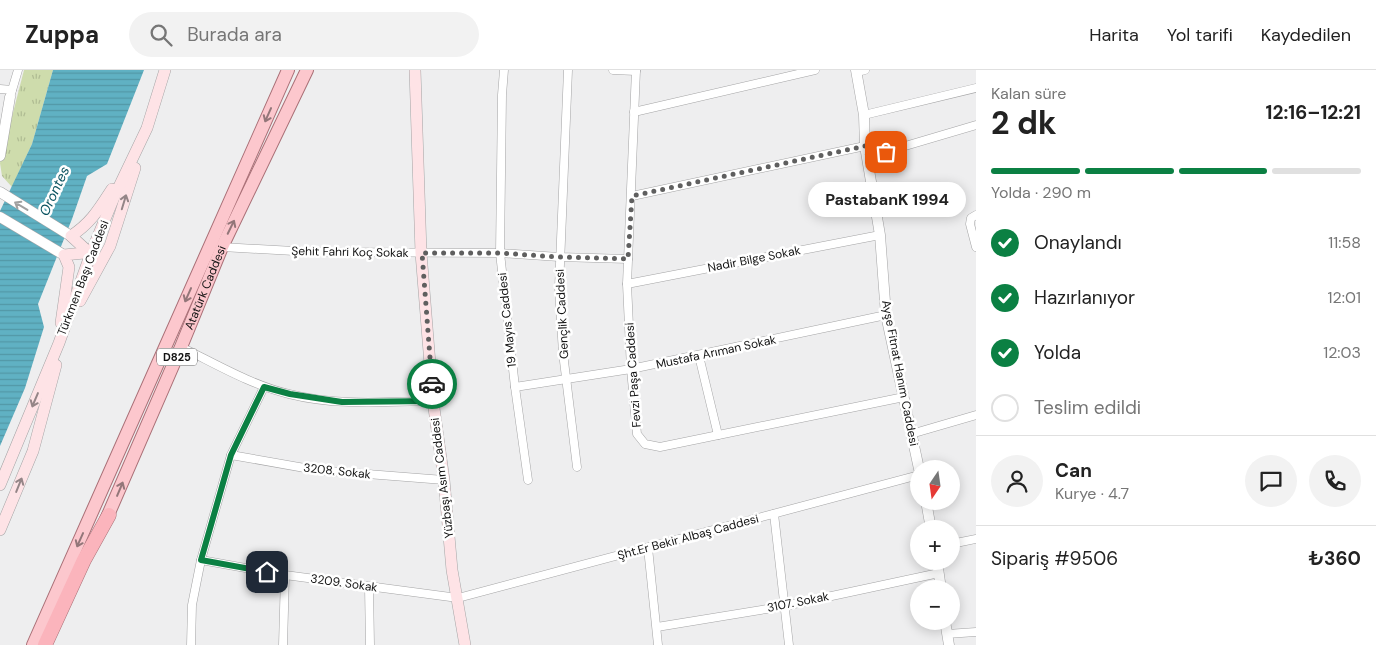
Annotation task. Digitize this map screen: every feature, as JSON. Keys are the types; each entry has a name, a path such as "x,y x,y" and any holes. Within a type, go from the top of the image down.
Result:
{"highway":[{"path":"45,645 84,560 109,515"}],"main road":[{"name":"Türkmen Başı Caddesi","path":"0,485 58,346 91,253 147,128 165,70"},
{"name":"Atatürk Caddesi","path":"33,645 288,70"},
{"name":"Atatürk Caddesi","path":"109,515 222,247 307,70"},
{"name":"Yüzbaşı Asım Caddesi","path":"415,70 422,253 433,401 444,480 452,570 465,645"},
{"path":"0,530 33,451 62,347 71,322 110,246 147,128"},
{"path":"96,272 97,260 70,236 84,228 93,218 133,158"},
{"path":"58,346 68,267 64,255 91,253 110,246"},
{"path":"49,645 66,598"}],"street":[{"path":"0,156 11,94 18,70"},
{"name":"19 Mayıs Caddesi","path":"504,70 500,253 515,387 528,480"},
{"name":"Gençlik Caddesi","path":"568,70 559,288 563,353 577,467"},
{"path":"613,70 636,71"},
{"path":"634,112 815,70"},
{"name":"Fevzi Paşa Caddesi","path":"636,71 628,284 631,369 637,434 645,444 660,447 904,397"},
{"name":"Ayşe Fitnat Hanım Caddesi","path":"859,71 865,146 872,197 880,235 886,315 917,460"},
{"path":"864,115 976,88"},
{"path":"0,89 11,94"},
{"path":"0,113 11,94"},
{"path":"868,157 976,125"},
{"path":"632,196 865,146"},
{"path":"1,193 70,236"},
{"path":"976,215 971,218 970,224 976,247"},
{"path":"0,217 64,255"},
{"name":"Nadir Bilge Sokak","path":"628,284 880,235"},
{"name":"Şehit Fahri Koç Sokak","path":"222,247 312,252 500,253 628,259"},
{"name":"Mustafa Arıman Sokak","path":"515,387 631,369 699,356 886,315"},
{"path":"181,347 264,387 290,394 342,402 433,401"},
{"path":"699,356 718,435"},
{"path":"191,645 192,605 201,560 231,455 264,387"},
{"path":"911,434 976,415"},
{"name":"3208. Sokak","path":"231,455 316,470 444,480"},
{"name":"Şht.Er Bekir Albaş Caddesi","path":"458,598 910,477"},
{"path":"774,514 789,645"},
{"path":"960,542 976,539"},
{"path":"648,548 658,645"},
{"name":"3209. Sokak","path":"201,560 285,575 458,598"},
{"path":"938,570 940,580"},
{"name":"3107. Sokak","path":"657,627 785,606 939,573"},
{"path":"283,645 285,575"},
{"path":"369,587 370,645"},
{"path":"946,630 949,645"},
{"path":"947,634 976,632"}],"green space":[{"path":"24,70 53,70 32,144 12,187 2,176 0,163"}],"water":[{"name":"Orontes","path":"53,70 144,70 107,164 87,176 38,304 44,327 25,388 0,446 0,211 32,144"}],"way so far":[{"path":"432,384 422,253 500,253 628,259 632,196 865,146 868,157 886,152"}],"place":[{"name":"PastabanK 1994","path":"886,152"}],"route":[{"path":"267,572 201,560 231,455 264,387 290,394 342,402 433,401 432,384"}]}
